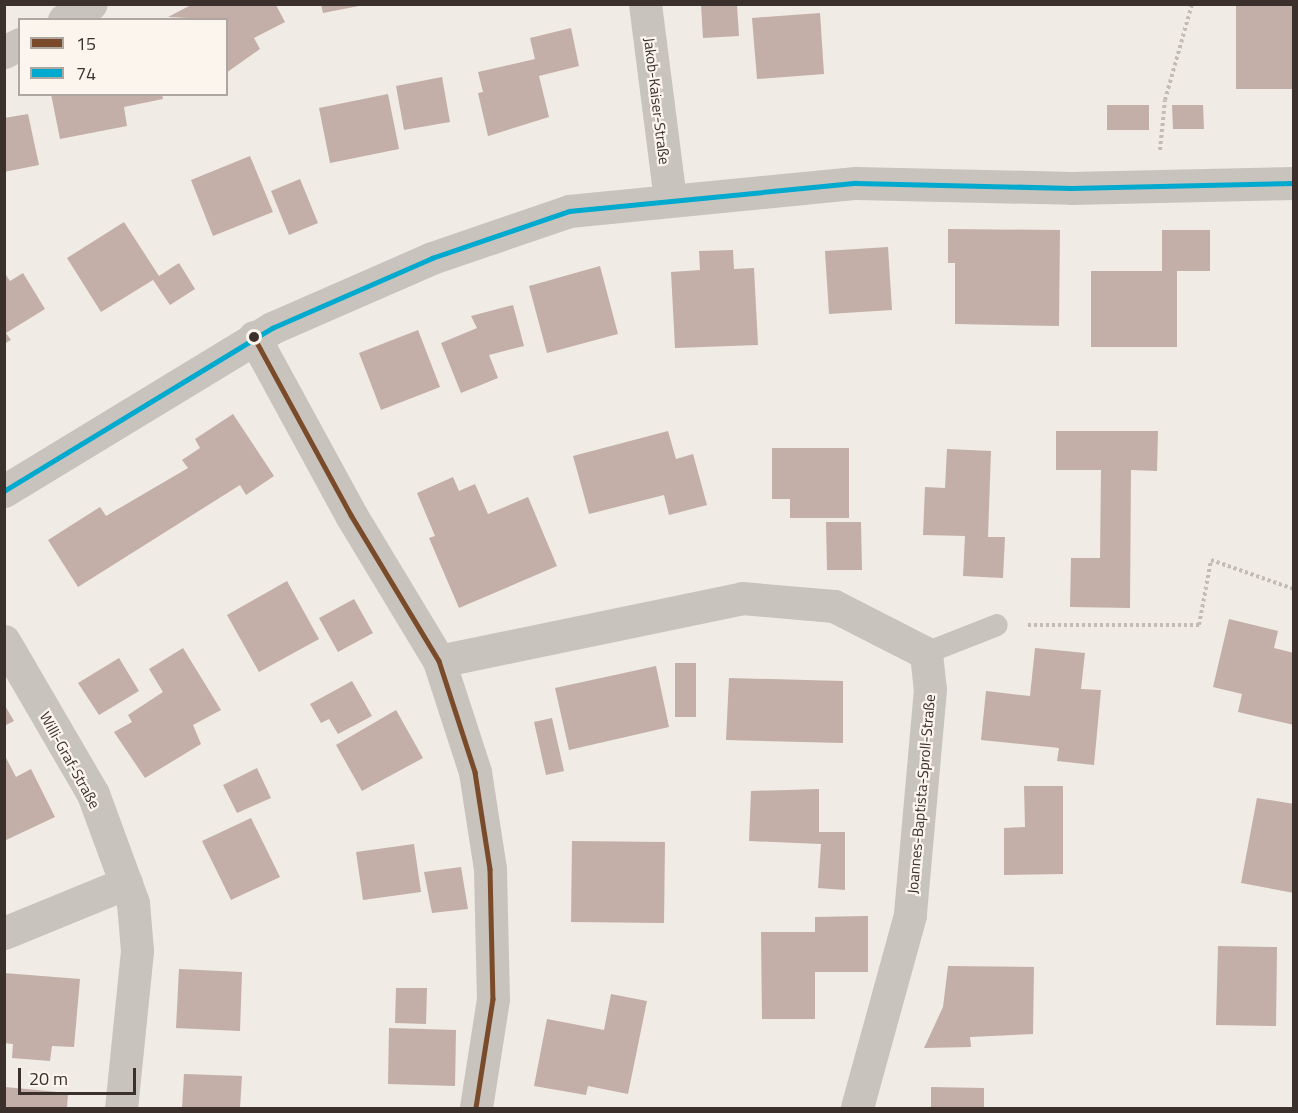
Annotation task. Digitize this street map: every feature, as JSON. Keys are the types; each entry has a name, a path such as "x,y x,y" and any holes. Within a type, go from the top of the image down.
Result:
{"street":[{"path":"67,18 91,4"},
{"name":"Jakob-Kaiser-Straße","path":"645,4 670,198"},
{"path":"4,52 18,45"},
{"path":"4,491 254,337 432,258 546,218 670,198 856,183 1157,186 1293,183"},
{"path":"254,337 351,515 439,661 475,772 490,869 493,999 476,1108"},
{"path":"439,661 742,598 834,606 926,653"},
{"name":"Willi-Graf-Straße","path":"4,641 93,794 133,903 137,951 122,1108"},
{"name":"Joannes-Baptista-Sproll-Straße","path":"857,1108 910,915 930,689 926,653"},
{"path":"4,933 126,883"}],"lane":[{"path":"926,653 997,625"}],"path":[{"path":"1157,186 1165,100 1192,4"},
{"path":"997,625 1199,625 1211,560 1293,590"}],"building":[{"path":"321,4 358,4 359,6 323,13"},
{"path":"1236,4 1294,4 1294,89 1236,89"},
{"path":"191,5 276,5 285,22 254,38 260,49 228,72 228,18 168,17"},
{"path":"701,5 737,5 739,36 703,38"},
{"path":"820,13 824,74 757,79 752,18"},
{"path":"571,28 579,66 539,76 549,117 488,136 478,93 483,92 478,72 535,59 530,38"},
{"path":"442,77 450,122 404,130 396,86"},
{"path":"388,94 399,149 330,163 319,108"},
{"path":"51,96 162,96 163,99 124,107 127,126 60,139"},
{"path":"1107,105 1149,105 1149,130 1107,130"},
{"path":"1172,105 1203,105 1204,129 1173,129"},
{"path":"28,114 39,165 4,172 4,118"},
{"path":"250,156 273,212 213,236 191,180"},
{"path":"300,179 318,223 289,235 271,191"},
{"path":"124,222 159,276 179,263 195,289 170,305 153,280 101,312 67,258"},
{"path":"948,229 1060,230 1059,326 955,324 955,263 948,263"},
{"path":"1162,230 1210,230 1210,271 1177,271 1177,347 1091,347 1091,271 1162,271"},
{"path":"888,247 892,310 829,314 825,251"},
{"path":"733,250 734,269 754,268 758,345 675,348 671,272 700,270 699,251"},
{"path":"600,266 618,334 547,353 529,286"},
{"path":"4,272 10,281 23,273 45,309 6,333 11,340 4,344"},
{"path":"513,305 524,346 489,355 498,378 461,393 441,343 477,328 471,316"},
{"path":"418,330 440,387 381,410 359,353"},
{"path":"233,414 274,476 246,495 240,485 78,587 48,540 100,507 106,516 188,468 182,460 200,448 195,439"},
{"path":"668,431 676,459 693,454 707,505 669,515 664,495 589,514 573,456"},
{"path":"1056,431 1158,431 1157,471 1131,470 1130,608 1070,607 1071,558 1100,558 1101,470 1056,470"},
{"path":"772,448 849,448 849,518 790,518 790,499 772,499"},
{"path":"947,449 991,451 988,537 1005,537 1003,578 963,576 965,536 923,535 925,487 945,488"},
{"path":"453,477 459,491 475,484 488,514 528,497 557,566 459,608 429,538 435,536 417,493"},
{"path":"826,522 861,522 862,570 827,570"},
{"path":"287,581 319,639 259,672 227,615"},
{"path":"354,599 373,633 338,652 319,618"},
{"path":"1229,619 1278,631 1274,648 1294,653 1294,725 1238,712 1242,694 1213,687"},
{"path":"183,648 221,710 193,725 201,744 145,778 114,732 132,722 128,715 163,692 149,669"},
{"path":"1035,648 1085,653 1081,689 1101,690 1094,765 1057,761 1059,748 981,740 986,691 1030,696"},
{"path":"119,658 139,691 99,715 78,683"},
{"path":"675,663 696,663 696,717 675,717"},
{"path":"656,666 669,727 569,750 555,688"},
{"path":"729,678 843,681 843,743 726,740"},
{"path":"352,681 372,716 338,734 329,719 321,723 310,704"},
{"path":"4,704 14,721 4,726"},
{"path":"396,710 423,758 362,791 336,745"},
{"path":"552,718 564,771 546,775 534,722"},
{"path":"4,754 16,777 31,769 55,817 4,841"},
{"path":"257,768 271,798 237,813 223,785"},
{"path":"1024,786 1063,786 1063,874 1004,875 1004,828 1025,827"},
{"path":"819,789 819,832 845,832 845,890 818,888 821,844 749,841 751,791"},
{"path":"1257,798 1294,804 1294,893 1241,883"},
{"path":"251,818 280,877 231,900 202,841"},
{"path":"572,841 665,842 664,923 571,922"},
{"path":"414,844 421,892 363,900 356,852"},
{"path":"461,867 468,909 432,913 424,872"},
{"path":"868,916 868,972 815,972 815,1019 762,1019 761,932 815,932 815,917"},
{"path":"1218,946 1277,947 1276,1026 1216,1025"},
{"path":"948,966 1034,967 1033,1034 970,1037 971,1047 924,1048 943,1007"},
{"path":"179,969 242,972 240,1031 176,1028"},
{"path":"4,973 80,979 74,1047 52,1046 50,1061 12,1058 13,1044 4,1043"},
{"path":"396,988 427,988 426,1024 395,1023"},
{"path":"611,994 647,1001 628,1094 588,1086 586,1095 534,1086 547,1019 604,1030"},
{"path":"389,1028 456,1030 455,1086 388,1084"},
{"path":"184,1074 242,1076 240,1108 182,1108"},
{"path":"5,1087 68,1093 67,1108 5,1108"},
{"path":"931,1087 984,1088 984,1108 931,1108"}],"transit line":[{"name":"74","path":"4,491 272,328 432,258 569,211 856,183 1071,188 1294,183"},
{"name":"15","path":"254,337 351,515 439,661 475,772 490,869 493,999 476,1108"}]}
